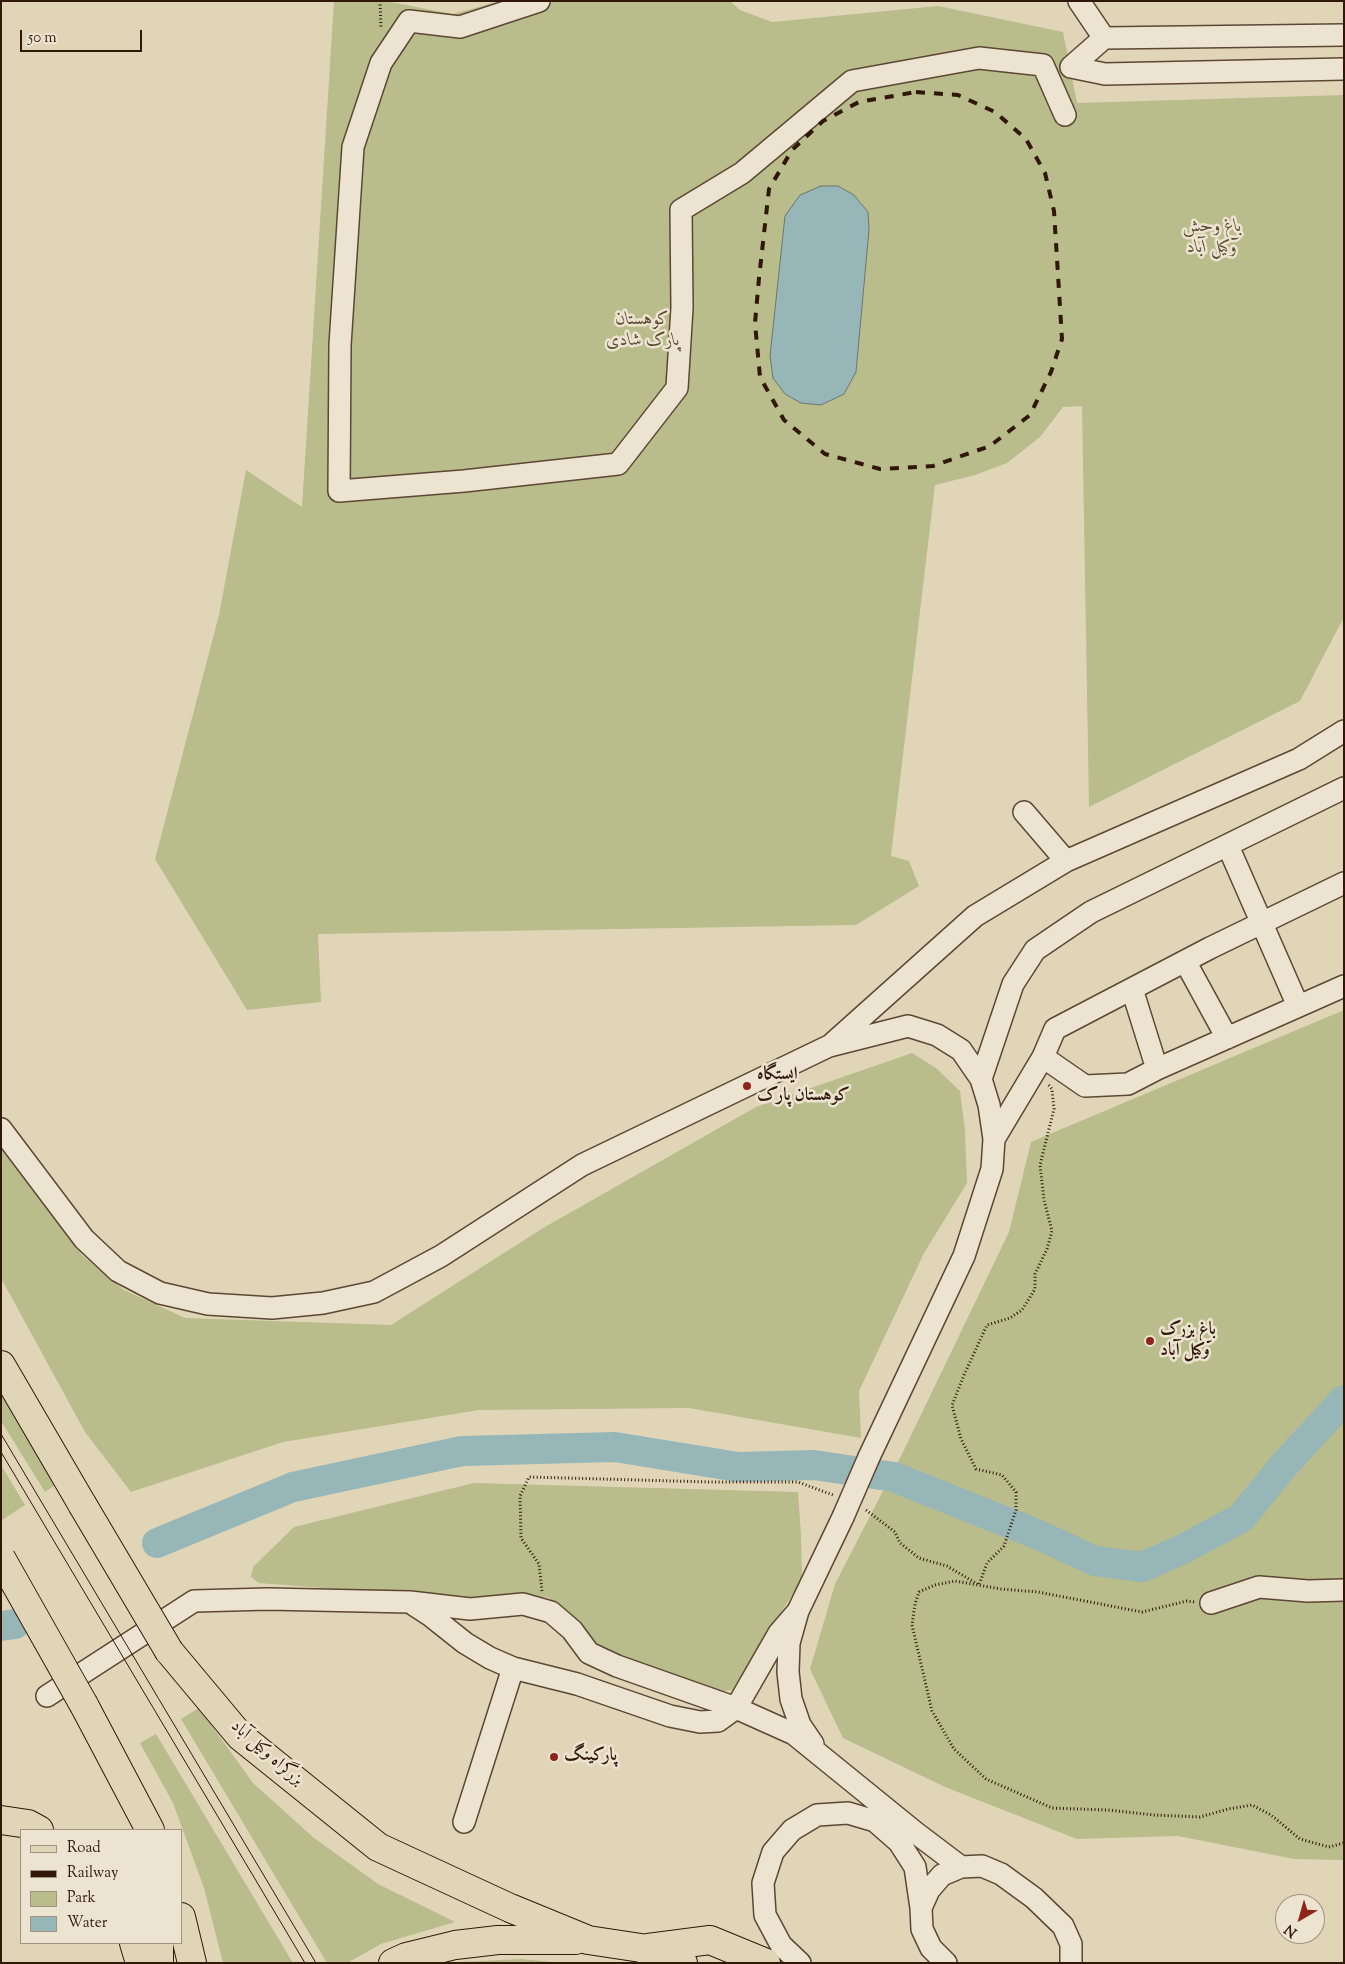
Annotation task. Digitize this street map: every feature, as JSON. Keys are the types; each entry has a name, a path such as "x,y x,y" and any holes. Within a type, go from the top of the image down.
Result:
{"main road":[{"name":"بزرگراه وکیل آباد","path":"1,1365 169,1651 240,1736 378,1847 510,1908 588,1940 641,1948 683,1963"},
{"path":"1,1558 84,1705 149,1829"},
{"path":"117,1767 134,1829"},
{"path":"1,1820 28,1824 37,1829"},
{"path":"182,1921 192,1963"},
{"path":"394,1963 406,1957 455,1945 498,1940 588,1940"},
{"path":"641,1948 710,1940 766,1963"},
{"path":"134,1944 140,1963"},
{"path":"159,1944 160,1963"}],"street":[{"path":"539,1 460,27 409,21 381,62 353,146 340,345 339,491 464,481 618,464 677,388 682,308 680,210 742,173 852,81 979,58 1042,65 1065,116"},
{"path":"1079,1 1104,38"},
{"path":"1344,34 1104,38 1071,67 1105,74 1344,69"},
{"path":"829,1046 975,916 1066,861 1299,759 1344,731"},
{"path":"981,1079 1013,984 1035,950 1091,912 1344,788"},
{"path":"1024,812 1066,861"},
{"path":"1228,846 1298,1006"},
{"path":"994,1139 1039,1064 1055,1028 1185,961 1344,883"},
{"path":"1185,961 1227,1038"},
{"path":"1039,1064 1085,1086 1128,1084 1158,1068 1344,986"},
{"path":"1132,989 1158,1068"},
{"path":"1,1129 84,1239 118,1270 160,1293 208,1304 272,1308 323,1302 374,1292 441,1256 582,1165 829,1046 908,1026 937,1035 961,1050 981,1079 989,1105 994,1139 992,1169 964,1256 869,1457 841,1507 798,1611 789,1643 788,1672 791,1699 800,1725 819,1753"},
{"path":"1211,1603 1259,1587 1308,1591 1344,1590"},
{"path":"47,1696 194,1601 268,1599 410,1602 470,1609 523,1604 551,1612 572,1630 590,1653 617,1666 736,1708 794,1734 961,1867"},
{"path":"410,1602 432,1616 466,1643 490,1658 513,1668 578,1684 670,1716 700,1722 718,1721 736,1708 779,1633 798,1611"},
{"path":"466,1643 460,1632 459,1624 461,1618 470,1609"},
{"path":"464,1822 513,1668"},
{"path":"800,1963 781,1945 765,1915 763,1883 773,1852 792,1830 817,1815 848,1813 875,1821 898,1842 915,1867 922,1929 931,1955 946,1963"},
{"path":"921,1908 929,1890 942,1875 961,1867 982,1866 1001,1874 1034,1898 1063,1926 1071,1944 1072,1963"}],"path":[{"path":"978,1585 987,1563 1004,1546 1016,1510 1016,1492 1002,1475 976,1469 961,1439 952,1406 987,1325 1010,1318 1022,1310 1036,1288 1034,1274 1047,1249 1052,1231 1044,1200 1040,1164 1054,1109 1054,1102 1052,1088 1039,1064"},
{"path":"542,1589 539,1564 521,1538 520,1496 529,1477 710,1482 798,1482 841,1507"},
{"path":"865,1509 895,1532 900,1544 919,1558 948,1566 978,1585"},
{"path":"1211,1603 1187,1601 1142,1612 1038,1592 955,1582 935,1585 919,1592 912,1625 932,1711 954,1749 986,1780 1052,1808 1108,1810 1200,1818 1228,1809 1252,1805 1272,1815 1300,1839 1329,1847 1344,1843"}],"green space":[{"name":"کوهستان پارک شادی","path":"334,1 385,1 453,14 500,1 730,1 740,10 772,22 938,6 1063,32 1077,103 1344,95 1344,617 1300,701 1089,807 1082,406 1063,407 1040,437 1007,463 975,475 935,485 891,856 909,861 919,886 856,925 318,934 321,1002 247,1010 155,859 219,615 246,470 302,507"},
{"name":"باغ بزرک وکیل آباد","path":"1344,1010 1344,1860 1294,1859 1178,1836 1077,1839 945,1787 843,1738 810,1669 835,1584 904,1450 1009,1232 1031,1142"},
{"path":"912,1053 936,1068 960,1091 965,1130 967,1183 924,1253 859,1391 861,1438 689,1408 479,1410 283,1442 131,1492 85,1432 1,1278 1,1147 82,1255 124,1290 185,1318 391,1325 543,1228 756,1107"},
{"path":"1,1370 66,1478 45,1492 1,1421"},
{"path":"1,1465 25,1505 2,1520 1,1519"},
{"path":"474,1483 798,1492 802,1579 732,1690 713,1692 601,1652 549,1598 529,1594 495,1597 438,1597 259,1583 251,1577 253,1567 294,1527"},
{"path":"199,1708 253,1783 314,1838 378,1884 455,1922 381,1944 347,1963 327,1963 181,1719"},
{"path":"156,1734 293,1963 223,1963 204,1888 173,1803 140,1743"},
{"path":"521,1959 564,1963 454,1963 458,1962"}],"water":[{"path":"821,186 838,186 854,195 868,212 869,230 856,372 844,394 821,405 801,403 785,394 773,378 770,356 785,216 800,195"}],"waterway":[{"path":"157,1543 293,1487 462,1451 615,1447 738,1467 814,1465 894,1477 1039,1535 1095,1561 1142,1567 1181,1550 1241,1518 1284,1465 1344,1400"},
{"path":"1,1626 15,1624"}],"tram line":[{"path":"1,1434 316,1963"},
{"path":"1,1452 305,1963"}],"railway":[{"path":"916,92 958,95 995,112 1026,139 1045,173 1054,211 1062,339 1051,372 1030,415 990,446 933,466 880,469 825,454 784,420 760,377 755,323 759,278 769,189 792,150 823,121 859,102 916,92"}],"place":[{"name":"ایستگاه کوهستان پارک","path":"747,1086"},
{"name":"باغ بزرک وکیل آباد","path":"1150,1341"},
{"name":"پارکینگ","path":"554,1757"}],"park label":[{"name":"باغ وحش وکیل آباد","path":"1212,238"}]}
